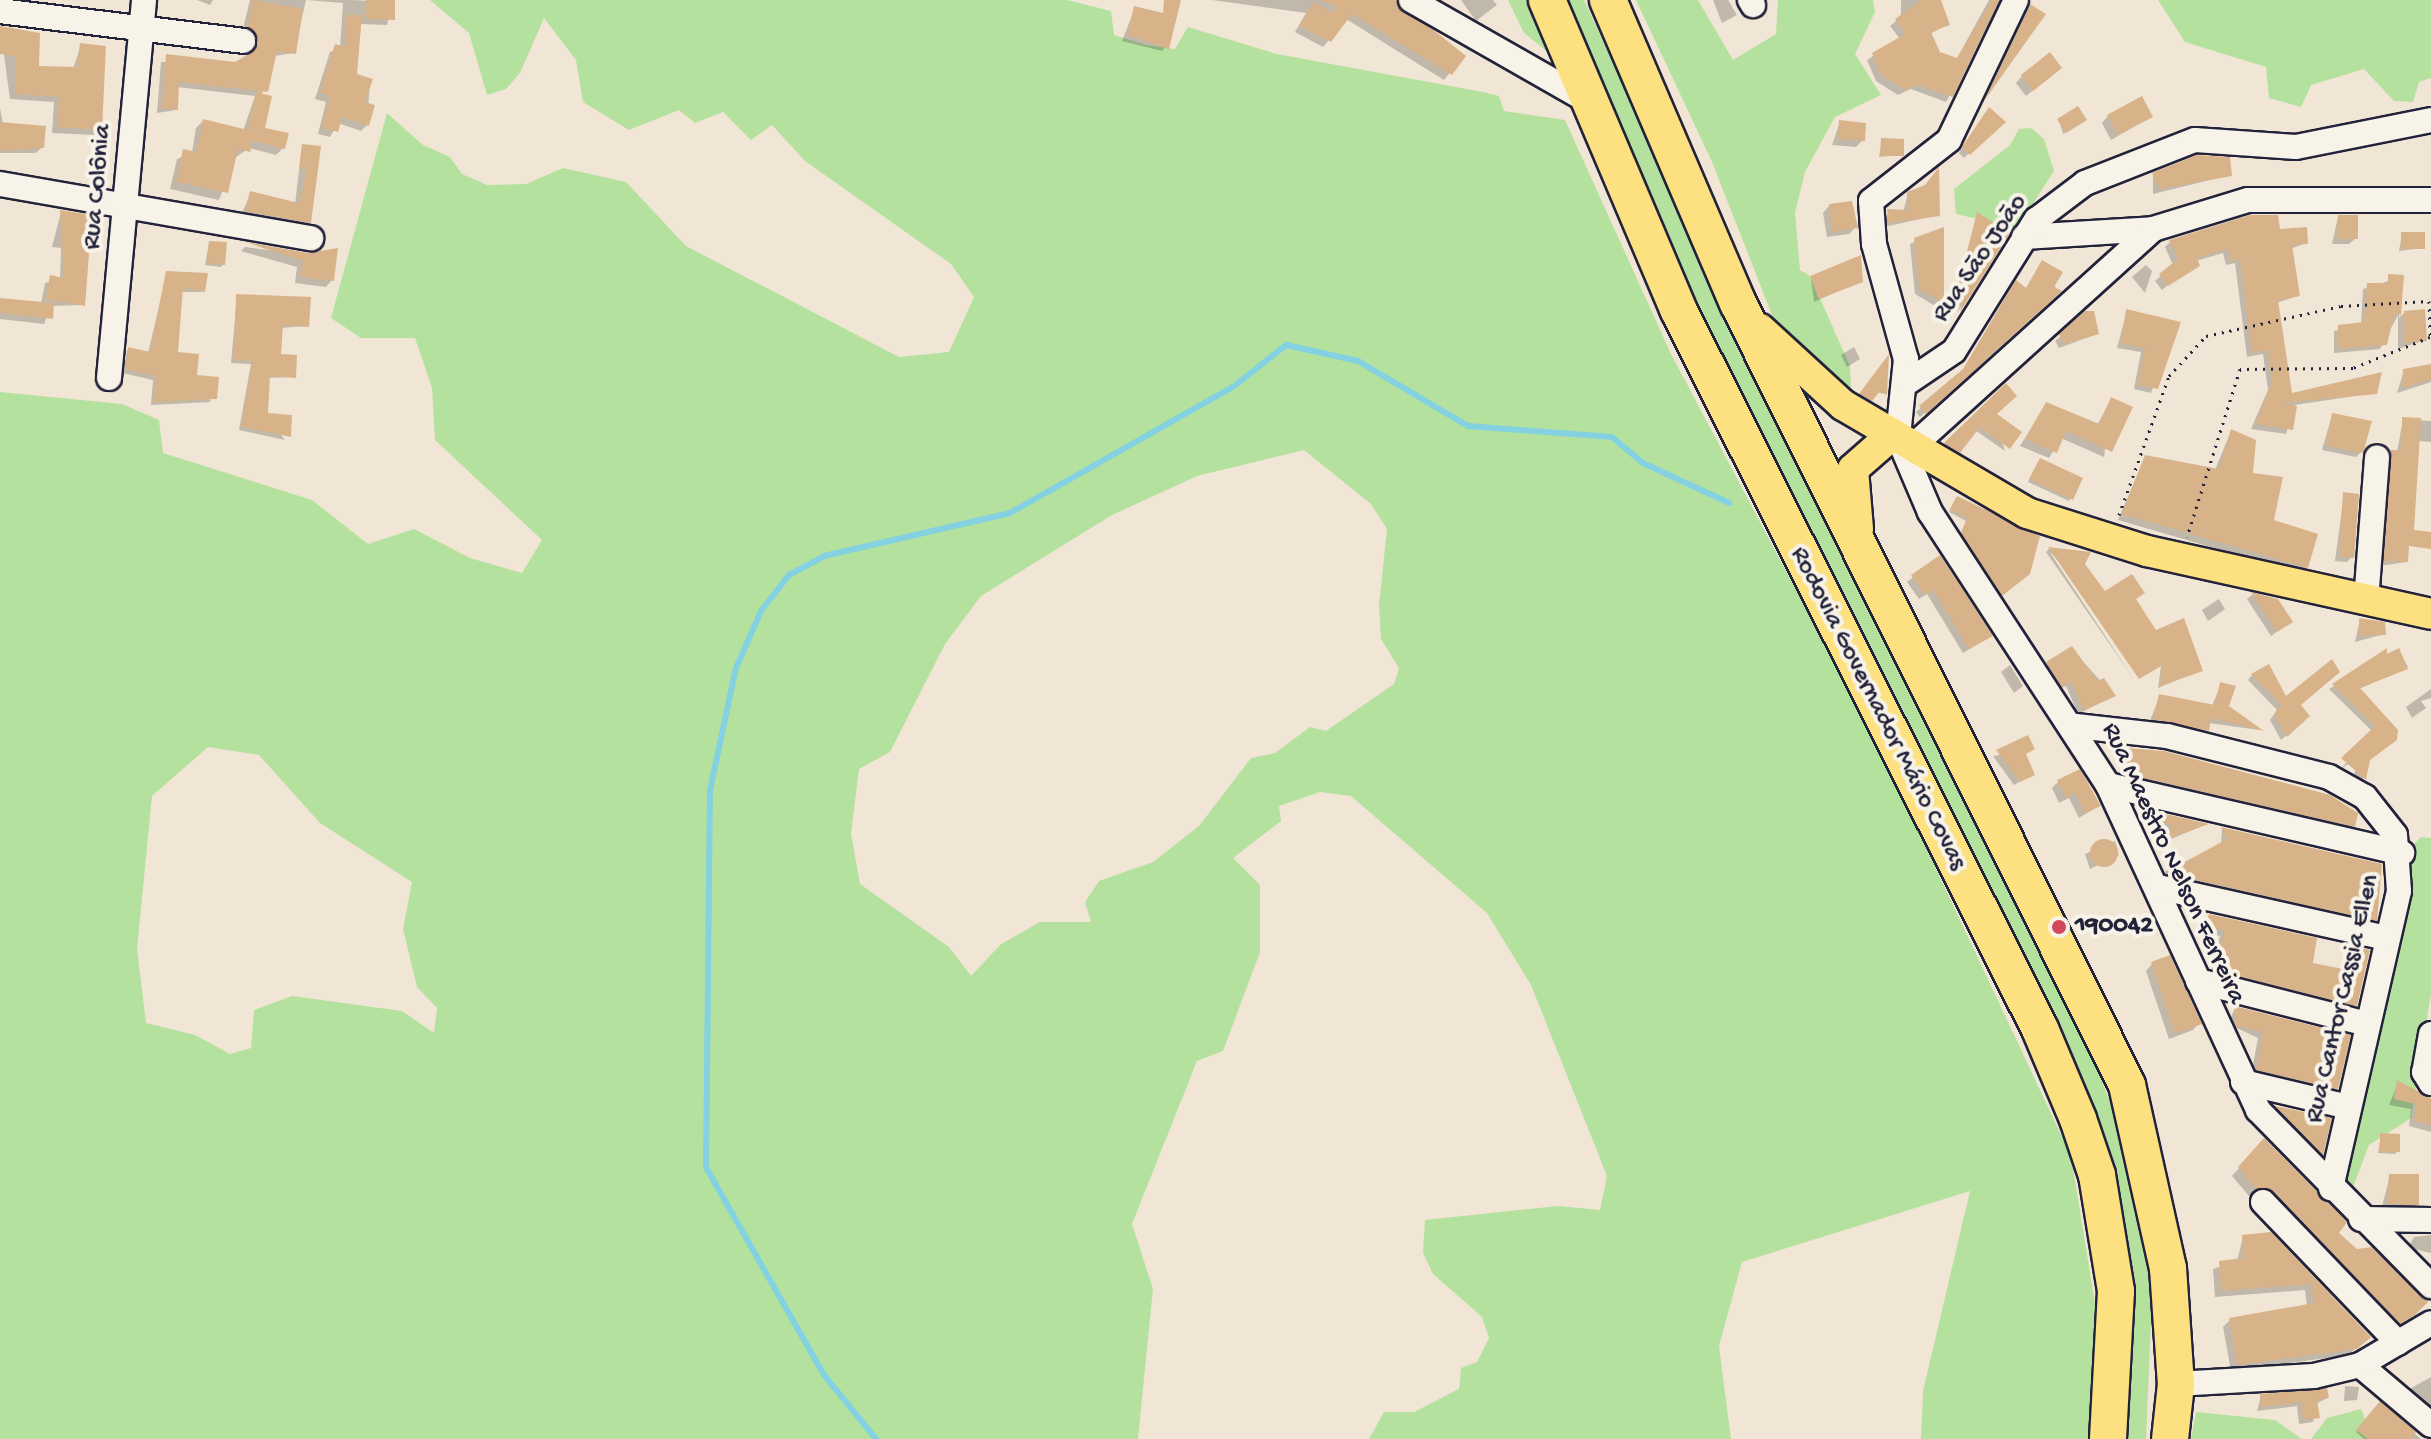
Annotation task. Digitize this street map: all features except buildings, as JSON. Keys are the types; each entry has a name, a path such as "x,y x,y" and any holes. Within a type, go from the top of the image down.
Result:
{"highway":[{"name":"Rodovia Governador Mário Covas","path":"1547,0 1586,100 1692,340 2040,1029 2078,1119 2097,1175 2116,1291 2108,1439"},
{"path":"1608,0 1738,303 1859,535 2127,1085 2160,1217 2176,1384 2170,1439"}],"main road":[{"path":"1738,303 1808,380 2027,513 2110,541 2180,559 2431,614"},
{"path":"1859,535 1853,469 1901,439"}],"street":[{"name":"Rua Colônia","path":"109,378 144,0"},
{"path":"1411,0 1586,100"},
{"path":"1901,439 1908,382 1874,244 1871,201 1949,140 2016,0"},
{"path":"0,11 141,25 243,41"},
{"name":"Rua São João","path":"1908,382 1968,333 2024,237 2068,192 2156,150 2214,138 2296,147 2431,120"},
{"path":"0,184 127,201 311,238"},
{"path":"2024,237 2153,229 2248,200 2431,200"},
{"path":"1901,439 2153,229"},
{"name":"Rua Maestro Nelson Ferreira","path":"1901,439 1940,528 2076,726 2108,785 2158,887 2243,1082 2267,1123 2431,1286"},
{"path":"2366,601 2377,457"},
{"name":"Rua Cantor Cassia Ellen","path":"2076,726 2167,736 2329,777 2365,797 2402,853 2331,1188"},
{"path":"2108,785 2402,853"},
{"path":"2158,887 2386,938"},
{"path":"2198,981 2367,1024"},
{"path":"2431,1034 2424,1072 2431,1083"},
{"path":"2243,1082 2349,1107"},
{"path":"2263,1202 2398,1343"},
{"path":"2361,1219 2431,1220"},
{"path":"2176,1384 2277,1382 2360,1365 2429,1327"},
{"path":"2360,1365 2431,1425"}],"path":[{"path":"2110,541 2169,376 2206,336 2341,306 2429,301 2430,337 2353,368 2240,369 2180,559"}],"green space":[{"path":"430,0 1067,0 1111,11 1114,35 1146,45 1175,49 1188,27 1277,54 1483,92 1499,96 1504,111 1565,120 1671,354 1874,737 2071,1156 2099,1328 2091,1439 1921,1439 1923,1391 1970,1191 1742,1262 1719,1346 1731,1439 1369,1439 1384,1412 1414,1412 1459,1389 1461,1368 1477,1362 1489,1338 1482,1317 1433,1274 1423,1253 1425,1220 1558,1206 1600,1210 1607,1176 1531,985 1487,913 1351,796 1320,792 1279,806 1281,821 1233,858 1260,885 1260,952 1223,1051 1197,1061 1132,1224 1153,1289 1138,1439 0,1439 0,392 122,404 159,420 163,453 312,500 368,544 414,529 470,558 522,573 542,540 435,440 432,388 415,338 361,338 331,318 387,113 423,145 450,157 462,174 487,185 526,184 563,168 626,182 686,246 899,357 949,352 974,297 951,264 805,161 772,125 751,140 723,112 695,123 679,110 629,130 583,102 576,60 544,18 520,73 506,89 487,95 469,33","holes":["1304,450 1371,504 1387,529 1379,605 1381,639 1399,668 1394,684 1326,731 1310,727 1275,753 1251,758 1199,826 1153,862 1099,881 1085,902 1091,922 1040,922 1001,944 971,976 949,947 860,884 851,833 859,769 890,752 945,644 981,596 1112,515 1197,476","208,747 259,755 320,823 412,882 403,929 417,987 437,1008 434,1033 402,1011 292,996 254,1010 251,1048 230,1054 195,1035 146,1023 137,949 152,796"]},
{"path":"1508,0 1534,0 1553,56 1524,33"},
{"path":"1550,0 1584,0 1804,477 2075,1013 2131,1155 2153,1274 2146,1439 2112,1439 2115,1226 1586,96"},
{"path":"1636,0 1698,0 1733,60 1776,34 1778,0 1873,0 1875,12 1855,54 1881,95 1835,117 1805,172 1795,213 1800,270 1810,276 1850,366 1851,388 1795,358 1774,320 1712,162"},
{"path":"2158,0 2431,0 2431,78 2419,82 2413,102 2394,101 2364,69 2311,85 2301,107 2269,98 2266,67 2185,42"},
{"path":"2031,128 2044,139 2054,171 2017,228 1956,214 1954,189 2010,145 2019,129"},
{"path":"2421,837 2431,838 2431,993 2411,1118 2369,1145 2351,1192 2340,1188 2411,847"},
{"path":"2361,1409 2373,1439 2311,1439 2327,1418"},
{"path":"2196,1412 2275,1420 2302,1439 2191,1439"}],"waterway":[{"path":"876,1439 824,1375 706,1167 710,790 736,668 761,611 789,575 824,556 1010,513 1233,387 1286,345 1358,361 1468,426 1612,437 1643,463 1729,503"}],"place":[{"name":"190042","path":"2059,927"}]}
